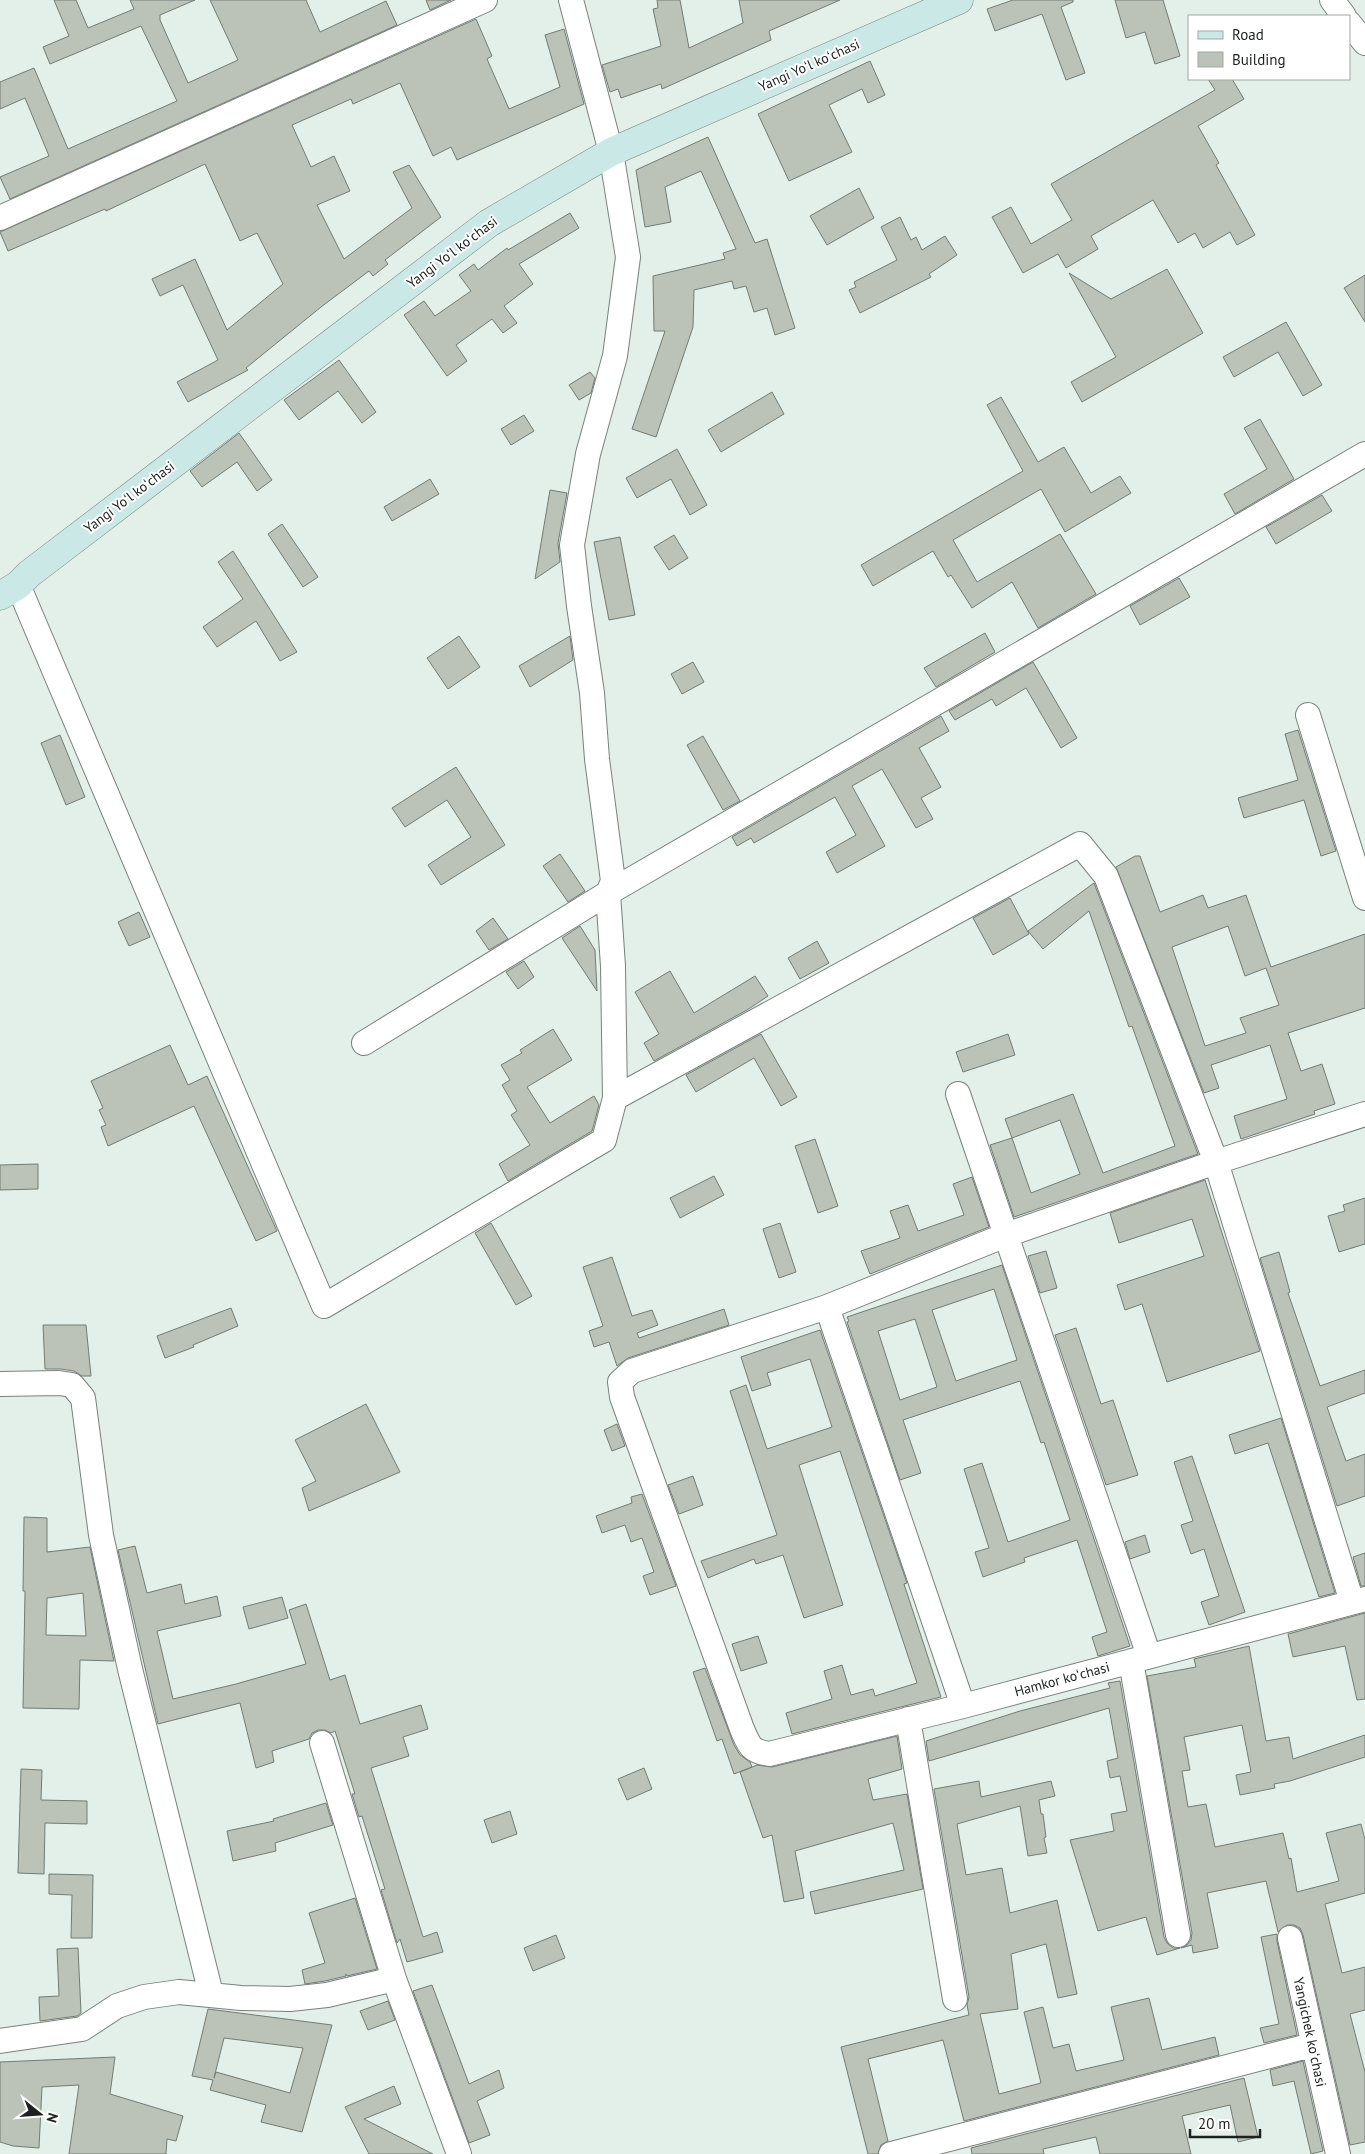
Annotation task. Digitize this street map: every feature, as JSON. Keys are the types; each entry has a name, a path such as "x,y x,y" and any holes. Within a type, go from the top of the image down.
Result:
{"street":[{"path":"0,218 485,0"},
{"path":"9,591 324,1306 604,1140 615,1098 613,966 608,893 613,880 597,759 592,693 572,545 588,454 615,356 628,257 611,152 571,0"},
{"name":"Yangi Yoʻl koʻchasi","path":"9,591 36,568 489,223 611,152 959,0"},
{"path":"1332,0 1343,15"},
{"path":"1350,23 1365,43"},
{"path":"364,1043 608,893 1365,454"},
{"path":"1308,715 1365,898"},
{"path":"615,1098 1080,844 1106,876 1216,1162 1359,1600"},
{"path":"958,1094 1006,1235 1140,1658 1178,1935"},
{"path":"963,1706 827,1307 1006,1235 1216,1162 1365,1114"},
{"name":"Hamkor koʻchasi","path":"827,1307 632,1371 620,1382 622,1398 742,1728 749,1745 757,1752 769,1754 963,1706 1359,1600"},
{"path":"0,1384 59,1383 72,1385 83,1398 101,1534 130,1669 211,1994"},
{"path":"908,1719 956,1999"},
{"path":"322,1743 394,1979 459,2154"},
{"name":"Yangichek koʻchasi","path":"1290,1938 1312,2045 1338,2154"},
{"path":"0,2041 82,2029 117,2006 144,1997 179,1992 240,1998 290,1999 328,1995 394,1979"},
{"path":"892,2154 1312,2045"}],"building":[{"path":"54,0 76,0 88,28 134,9 130,0 195,0 160,15 160,20 188,83 238,60 210,0 306,0 320,32 386,1 397,25 10,199 0,177 49,156 25,98 0,109 0,82 34,68 68,149 177,101 141,26 50,64 43,47 69,36"},
{"path":"426,0 451,0 430,10"},
{"path":"657,0 680,0 689,48 743,23 739,0 840,0 769,31 771,40 662,89 661,84 621,98 618,89 610,92 602,65 661,46 653,9 658,8"},
{"path":"1013,0 1073,0 1073,2 1061,7 1085,73 1066,80 1042,14 995,31 987,9"},
{"path":"1115,0 1163,0 1180,56 1155,64 1145,32 1126,38"},
{"path":"476,19 492,56 487,59 509,109 560,87 545,35 564,29 584,104 457,160 451,147 433,156 400,83 353,104 351,99 292,125 311,167 334,156 350,191 317,205 344,259 412,208 393,172 409,165 441,217 385,260 388,264 373,276 369,271 321,307 246,368 248,370 188,402 177,382 218,360 183,285 160,296 152,279 195,259 227,330 283,284 257,233 240,241 205,164 106,211 105,209 8,251 0,232"},
{"path":"870,61 885,95 868,103 862,89 829,105 852,152 789,181 758,114"},
{"path":"1209,80 1233,80 1244,99 1198,126 1219,163 1216,165 1255,235 1237,245 1230,232 1203,248 1195,233 1178,243 1153,200 1091,236 1098,249 1066,268 1058,254 1023,273 992,217 1011,207 1031,244 1072,220 1051,184 1215,90"},
{"path":"708,137 755,243 767,239 795,328 775,335 767,308 754,312 746,286 734,289 732,281 694,290 693,327 656,437 632,429 665,331 654,331 653,276 725,259 723,253 736,249 701,171 665,187 671,222 645,227 636,170"},
{"path":"859,188 874,218 827,245 810,216"},
{"path":"570,213 579,228 519,264 533,284 504,306 517,323 503,333 492,319 456,345 467,361 447,376 404,315 424,301 435,316 471,291 459,275 474,264 478,270 507,248 508,250"},
{"path":"900,217 911,240 916,237 922,250 945,236 957,255 929,274 931,277 860,313 849,290 856,287 854,282 897,260 881,227"},
{"path":"1167,269 1203,333 1082,402 1071,382 1116,357 1069,273 1111,299"},
{"path":"1365,275 1365,322 1344,288"},
{"path":"1286,322 1322,385 1303,396 1278,352 1234,377 1223,357"},
{"path":"339,360 376,412 362,423 338,391 299,420 284,400"},
{"path":"590,372 595,378 591,393 579,400 569,385"},
{"path":"772,392 784,414 721,452 708,430"},
{"path":"1001,397 1038,462 1064,447 1091,493 1120,476 1131,493 1065,532 1041,489 953,540 977,582 1060,534 1096,594 1038,628 1012,582 972,608 951,575 948,577 933,551 873,586 861,565 1023,471 987,405"},
{"path":"524,415 534,431 511,445 501,429"},
{"path":"1260,419 1294,479 1235,514 1224,494 1267,469 1244,428"},
{"path":"239,433 272,480 257,491 237,462 202,487 190,471"},
{"path":"677,449 707,505 690,515 671,479 637,498 626,478"},
{"path":"430,479 439,494 392,521 384,507"},
{"path":"550,490 567,493 558,543 560,562 535,579"},
{"path":"1322,495 1332,511 1276,544 1266,527"},
{"path":"282,524 318,577 303,587 268,534"},
{"path":"674,535 688,558 669,570 654,547"},
{"path":"620,537 635,615 609,620 594,542"},
{"path":"233,551 297,652 280,661 256,621 217,647 203,627 243,599 218,562"},
{"path":"1179,578 1190,597 1140,625 1130,606"},
{"path":"985,633 995,652 936,687 924,668"},
{"path":"459,636 480,667 448,689 427,658"},
{"path":"570,636 573,660 530,687 519,666"},
{"path":"693,662 704,682 682,694 671,674"},
{"path":"1033,662 1077,738 1061,748 1026,688 996,706 992,699 955,720 949,711"},
{"path":"941,716 949,731 919,748 941,787 921,798 933,819 916,828 882,769 852,786 885,846 837,873 826,852 856,835 835,797 754,843 751,838 737,846 732,837"},
{"path":"1298,730 1336,851 1321,856 1304,800 1244,818 1238,798 1298,780 1285,734"},
{"path":"60,735 85,797 66,805 41,743"},
{"path":"703,736 740,801 723,810 687,745"},
{"path":"456,767 505,845 441,885 428,865 471,837 447,800 405,827 392,808"},
{"path":"560,854 585,891 568,902 543,866"},
{"path":"1135,856 1140,856 1160,912 1203,895 1208,908 1246,895 1271,967 1365,934 1365,1008 1288,1033 1301,1071 1322,1064 1335,1104 1314,1111 1315,1114 1241,1139 1234,1116 1287,1099 1270,1045 1211,1065 1219,1088 1204,1093 1116,867","holes":["1228,926 1245,976 1266,968 1279,1005 1240,1018 1246,1033 1205,1046 1172,947"]},
{"path":"1094,883 1198,1154 1014,1217 990,1145 1012,1138 1005,1119 1073,1094 1103,1173 1175,1146 1132,1026 1129,1027 1089,911 1043,949 1028,931","holes":["1060,1120 1080,1174 1031,1193 1012,1138"]},
{"path":"1010,898 1029,934 993,955 973,918"},
{"path":"139,912 150,937 129,946 118,922"},
{"path":"493,918 508,939 489,950 476,931"},
{"path":"580,926 595,950 597,991 562,938"},
{"path":"817,941 829,963 800,979 788,958"},
{"path":"524,961 534,977 518,989 506,972"},
{"path":"670,971 694,1013 755,976 768,996 747,1010 654,1061 644,1043 659,1034 635,992"},
{"path":"553,1029 572,1060 527,1087 550,1123 594,1096 599,1105 592,1131 508,1181 499,1164 530,1145 511,1115 517,1111 502,1085 510,1080 501,1065 522,1053 520,1050"},
{"path":"761,1034 797,1097 781,1106 754,1058 696,1092 686,1075"},
{"path":"1008,1034 1015,1055 963,1072 956,1052"},
{"path":"170,1045 188,1085 207,1076 277,1231 256,1241 194,1106 108,1146 101,1127 106,1125 99,1110 103,1108 91,1081"},
{"path":"815,1139 838,1206 818,1213 795,1146"},
{"path":"38,1164 38,1189 0,1190 0,1165"},
{"path":"714,1176 724,1195 680,1218 670,1198"},
{"path":"972,1177 989,1227 870,1274 861,1251 900,1238 890,1211 908,1205 918,1231 964,1215 953,1184"},
{"path":"1205,1180 1260,1351 1167,1382 1142,1304 1125,1310 1117,1285 1204,1256 1192,1219 1119,1243 1110,1213"},
{"path":"1365,1198 1365,1244 1339,1252 1328,1216 1345,1211 1343,1205"},
{"path":"491,1223 532,1296 516,1305 475,1233"},
{"path":"780,1223 796,1272 779,1278 763,1229"},
{"path":"1046,1251 1057,1288 1040,1293 1028,1256"},
{"path":"1279,1252 1290,1292 1288,1293 1320,1386 1365,1370 1365,1393 1327,1407 1346,1461 1365,1454 1365,1496 1337,1506 1260,1258"},
{"path":"612,1257 632,1316 652,1310 658,1325 637,1333 639,1338 724,1309 729,1325 628,1358 617,1366 609,1342 594,1347 589,1331 603,1326 583,1267"},
{"path":"1002,1265 1130,1646 1098,1656 1092,1637 1107,1632 1077,1540 1024,1558 1025,1562 983,1577 975,1552 989,1548 964,1469 982,1463 1008,1542 1070,1520 1044,1442 1041,1443 1020,1381 903,1420 921,1473 900,1480 847,1322 849,1321 847,1317","holes":["994,1289 1017,1360 956,1381 932,1310","915,1319 937,1387 900,1400 878,1331"]},
{"path":"231,1308 238,1326 193,1345 194,1347 165,1358 157,1336"},
{"path":"43,1325 86,1325 91,1376 82,1376 74,1371 61,1369 45,1369"},
{"path":"1076,1328 1101,1404 1113,1400 1138,1475 1106,1485 1055,1335"},
{"path":"820,1330 907,1583 904,1584 941,1697 792,1734 786,1713 832,1699 824,1671 842,1665 851,1695 873,1689 875,1696 917,1683 840,1451 799,1465 843,1605 804,1618 783,1555 756,1564 754,1559 708,1578 701,1561 777,1535 730,1391 746,1385 767,1449 832,1427 810,1359 767,1373 771,1385 752,1391 741,1357"},
{"path":"366,1404 400,1472 309,1511 302,1488 316,1481 295,1440"},
{"path":"1281,1418 1335,1593 1319,1597 1268,1443 1235,1454 1229,1435"},
{"path":"617,1424 625,1446 612,1451 604,1430"},
{"path":"1192,1456 1245,1612 1209,1625 1201,1602 1219,1596 1204,1549 1191,1554 1181,1525 1193,1521 1174,1462"},
{"path":"693,1476 703,1505 679,1514 668,1485"},
{"path":"642,1494 676,1586 650,1595 643,1576 654,1572 642,1538 631,1542 625,1525 602,1533 596,1516 632,1503 631,1497"},
{"path":"24,1517 47,1518 47,1552 90,1547 114,1661 80,1660 79,1709 23,1708 25,1591 23,1591","holes":["83,1593 86,1636 46,1635 47,1598"]},
{"path":"1145,1535 1150,1552 1130,1559 1125,1542"},
{"path":"135,1546 147,1593 181,1584 185,1604 217,1596 221,1616 157,1631 173,1699 236,1684 306,1664 289,1610 306,1604 330,1680 345,1675 360,1724 421,1705 428,1729 403,1737 409,1756 371,1768 423,1937 437,1932 443,1952 407,1962 400,1939 397,1943 381,1890 385,1889 362,1816 359,1817 352,1794 355,1794 335,1731 331,1733 325,1730 318,1730 312,1733 309,1739 272,1751 274,1762 256,1768 240,1703 158,1724 118,1550"},
{"path":"1365,1553 1365,1586 1361,1586 1353,1557"},
{"path":"282,1597 288,1618 249,1629 243,1607"},
{"path":"1365,1613 1365,1699 1357,1700 1345,1646 1293,1657 1288,1634"},
{"path":"758,1636 767,1663 741,1671 732,1644"},
{"path":"1249,1646 1266,1741 1289,1737 1293,1759 1365,1735 1365,1757 1290,1781 1274,1784 1275,1788 1240,1795 1236,1775 1251,1772 1242,1725 1184,1737 1190,1770 1182,1771 1188,1807 1206,1804 1215,1847 1283,1833 1289,1859 1291,1858 1297,1892 1339,1881 1326,1833 1361,1824 1365,1840 1365,1893 1325,1904 1342,1973 1365,1967 1365,2010 1350,2014 1365,2072 1365,2142 1350,2145 1303,1935 1300,1928 1294,1925 1287,1925 1278,1932 1266,1881 1207,1893 1218,1948 1193,1953 1192,1945 1181,1948 1191,1940 1192,1933 1147,1676 1196,1667 1194,1659"},
{"path":"705,1668 734,1745 740,1755 750,1762 752,1767 734,1774 722,1739 717,1741 693,1672"},
{"path":"1120,1681 1164,1937 1173,1948 1180,1948 1157,1955 1146,1917 1098,1931 1070,1840 1114,1831 1111,1814 1127,1811 1120,1776 1110,1778 1107,1761 1118,1758 1109,1708 929,1761 926,1741 1020,1711 1110,1688 1108,1683"},
{"path":"897,1736 902,1769 868,1779 873,1800 907,1794 923,1889 815,1914 810,1892 904,1870 893,1823 795,1851 804,1898 784,1902 772,1835 763,1838 740,1772 757,1765 772,1767"},
{"path":"644,1768 652,1789 627,1800 618,1779"},
{"path":"21,1769 42,1770 41,1800 87,1801 87,1824 45,1823 44,1874 18,1873"},
{"path":"979,1781 981,1797 1051,1781 1055,1796 1039,1800 1041,1814 1043,1814 1047,1853 1028,1856 1020,1806 957,1824 966,1875 1002,1868 1010,1913 1057,1900 1077,1994 1058,1998 1046,1944 1011,1954 1018,2009 980,2014 999,2094 1041,2083 1024,2012 1043,2007 1053,2048 1069,2044 1076,2071 1124,2060 1111,2007 1149,1998 1162,2050 1215,2037 1219,2055 964,2121 943,2040 868,2059 888,2141 881,2145 878,2154 868,2154 841,2047 969,2015 967,2005 969,1997 934,1789"},
{"path":"326,1803 333,1825 275,1843 276,1851 233,1861 227,1831 274,1821 273,1819"},
{"path":"510,1811 517,1834 492,1843 484,1820"},
{"path":"49,1874 93,1875 92,1938 71,1938 72,1895 49,1894"},
{"path":"355,1898 377,1969 305,1984 302,1970 325,1963 309,1913"},
{"path":"1277,1934 1297,2035 1264,2043 1260,2028 1279,2024 1261,1937"},
{"path":"556,1935 565,1958 533,1971 524,1948"},
{"path":"78,1948 81,2013 77,2016 40,2021 39,1997 59,1996 57,1949"},
{"path":"432,1985 469,2084 499,2070 504,2088 477,2101 490,2135 469,2143 413,1991"},
{"path":"388,2001 395,2020 368,2030 360,2011"},
{"path":"208,2009 332,2025 302,2132 261,2122 266,2105 210,2090 213,2080 192,2076","holes":["224,2038 303,2048 290,2093 216,2072 214,2078"]},
{"path":"115,2057 110,2094 183,2116 176,2141 167,2139 166,2154 69,2154 79,2085 42,2087 39,2148 13,2146 0,2142 0,2062"},
{"path":"1303,2061 1323,2151 1311,2154 1294,2081 1273,2086 1270,2070"},
{"path":"1244,2078 1258,2137 1238,2142 1230,2105 1182,2116 1191,2154 1100,2154 1096,2137 1043,2149 1044,2154 972,2154 971,2148"},
{"path":"394,2086 401,2104 364,2119 433,2154 369,2154 345,2107"}]}
